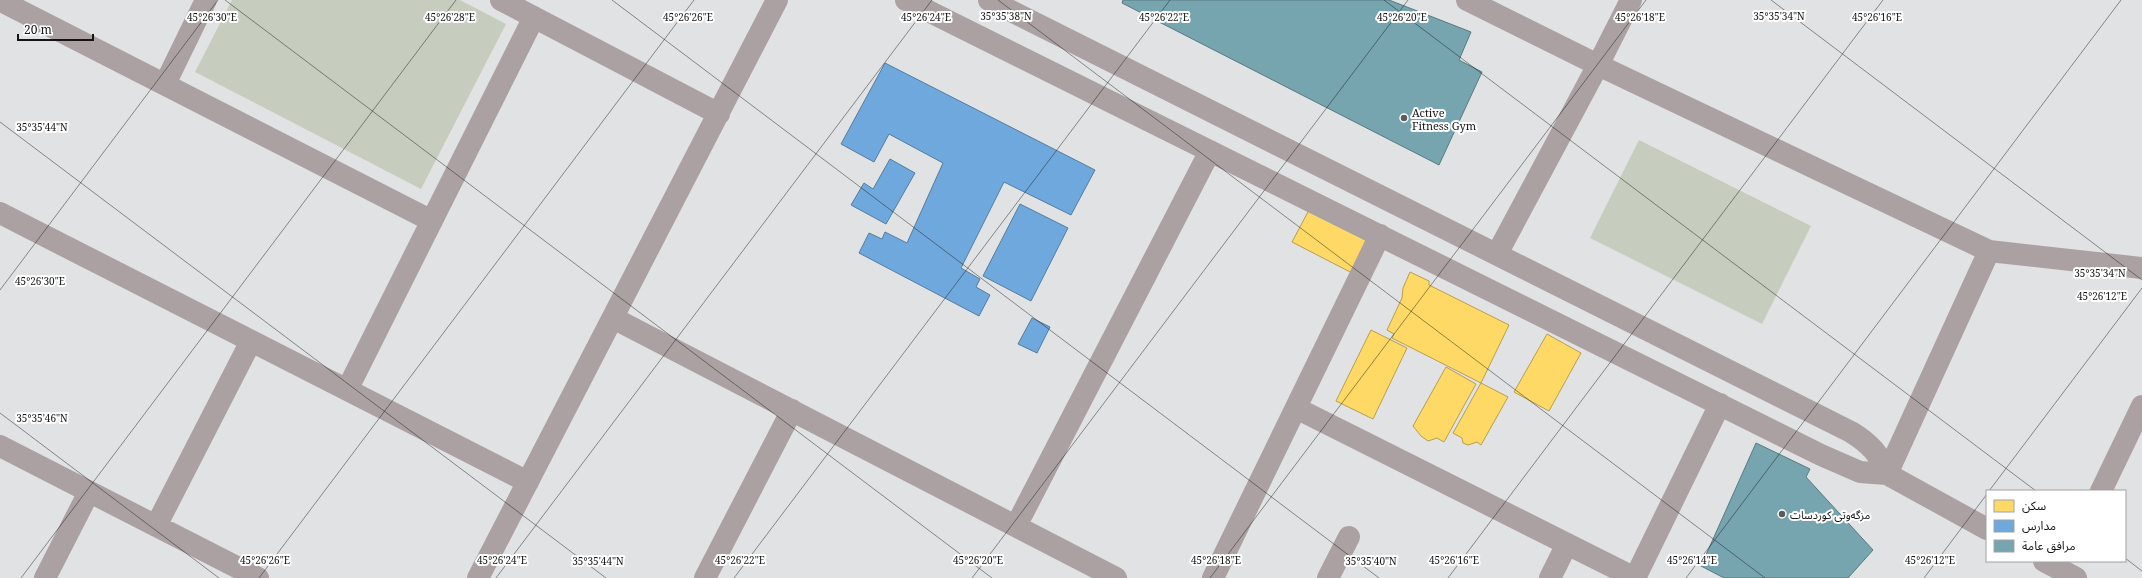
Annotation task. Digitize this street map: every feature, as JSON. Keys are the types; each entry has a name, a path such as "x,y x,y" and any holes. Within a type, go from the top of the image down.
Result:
{"street":[{"path":"164,84 206,0"},
{"path":"501,0 719,114"},
{"path":"478,578 777,0"},
{"path":"906,0 1845,466 1860,472 1886,474 1986,529"},
{"path":"989,0 1851,432 1864,440 1875,451 1882,461 1886,474"},
{"path":"1467,0 1598,65 1989,251 2142,268"},
{"path":"1497,254 1631,0"},
{"path":"4,5 164,84 432,221"},
{"path":"347,390 534,17"},
{"path":"1016,526 1210,151"},
{"path":"0,213 528,482"},
{"path":"1213,578 1380,235"},
{"path":"1886,474 1989,251"},
{"path":"613,318 1116,578"},
{"path":"156,526 251,341"},
{"path":"1296,408 1635,578 1720,404"},
{"path":"2101,490 2142,406"},
{"path":"705,578 792,410"},
{"path":"0,446 252,577"},
{"path":"45,578 89,492"},
{"path":"1328,578 1349,537"},
{"path":"1550,578 1567,544"}],"green space":[{"path":"232,0 460,0 506,24 421,189 195,72"},
{"path":"1639,140 1811,226 1762,324 1590,238"}],"building: سكن":[{"path":"1309,210 1373,243 1356,275 1292,242"},
{"path":"1410,272 1429,281 1429,285 1509,325 1481,383 1392,338 1394,334 1387,330 1402,298 1403,288"},
{"path":"1371,330 1407,348 1373,419 1336,401"},
{"path":"1547,334 1581,353 1549,411 1514,392"},
{"path":"1446,367 1476,384 1444,442 1437,438 1428,441 1421,436 1413,426"},
{"path":"1481,383 1508,397 1481,445 1477,442 1468,445 1463,443 1462,438 1453,433"}],"building: مدارس":[{"path":"885,63 1095,170 1071,215 1004,182 961,268 980,279 976,287 990,295 979,316 859,253 869,233 882,239 885,232 907,243 943,163 889,134 874,162 841,144"},
{"path":"890,159 915,173 886,224 851,205 864,183 873,189"},
{"path":"1020,204 1068,228 1031,301 983,276"},
{"path":"1032,318 1050,327 1037,353 1018,344"}],"building: مرافق عامة":[{"name":"Active Fitness Gym","path":"1123,0 1389,0 1471,32 1459,60 1482,72 1439,165 1122,3"},
{"name":"مزگەوتی كوردسات","path":"1756,443 1810,469 1806,477 1873,550 1848,578 1724,578 1701,566"}],"place":[{"name":"Active Fitness Gym","path":"1404,118"},
{"name":"مزگەوتی كوردسات","path":"1782,514"}]}
